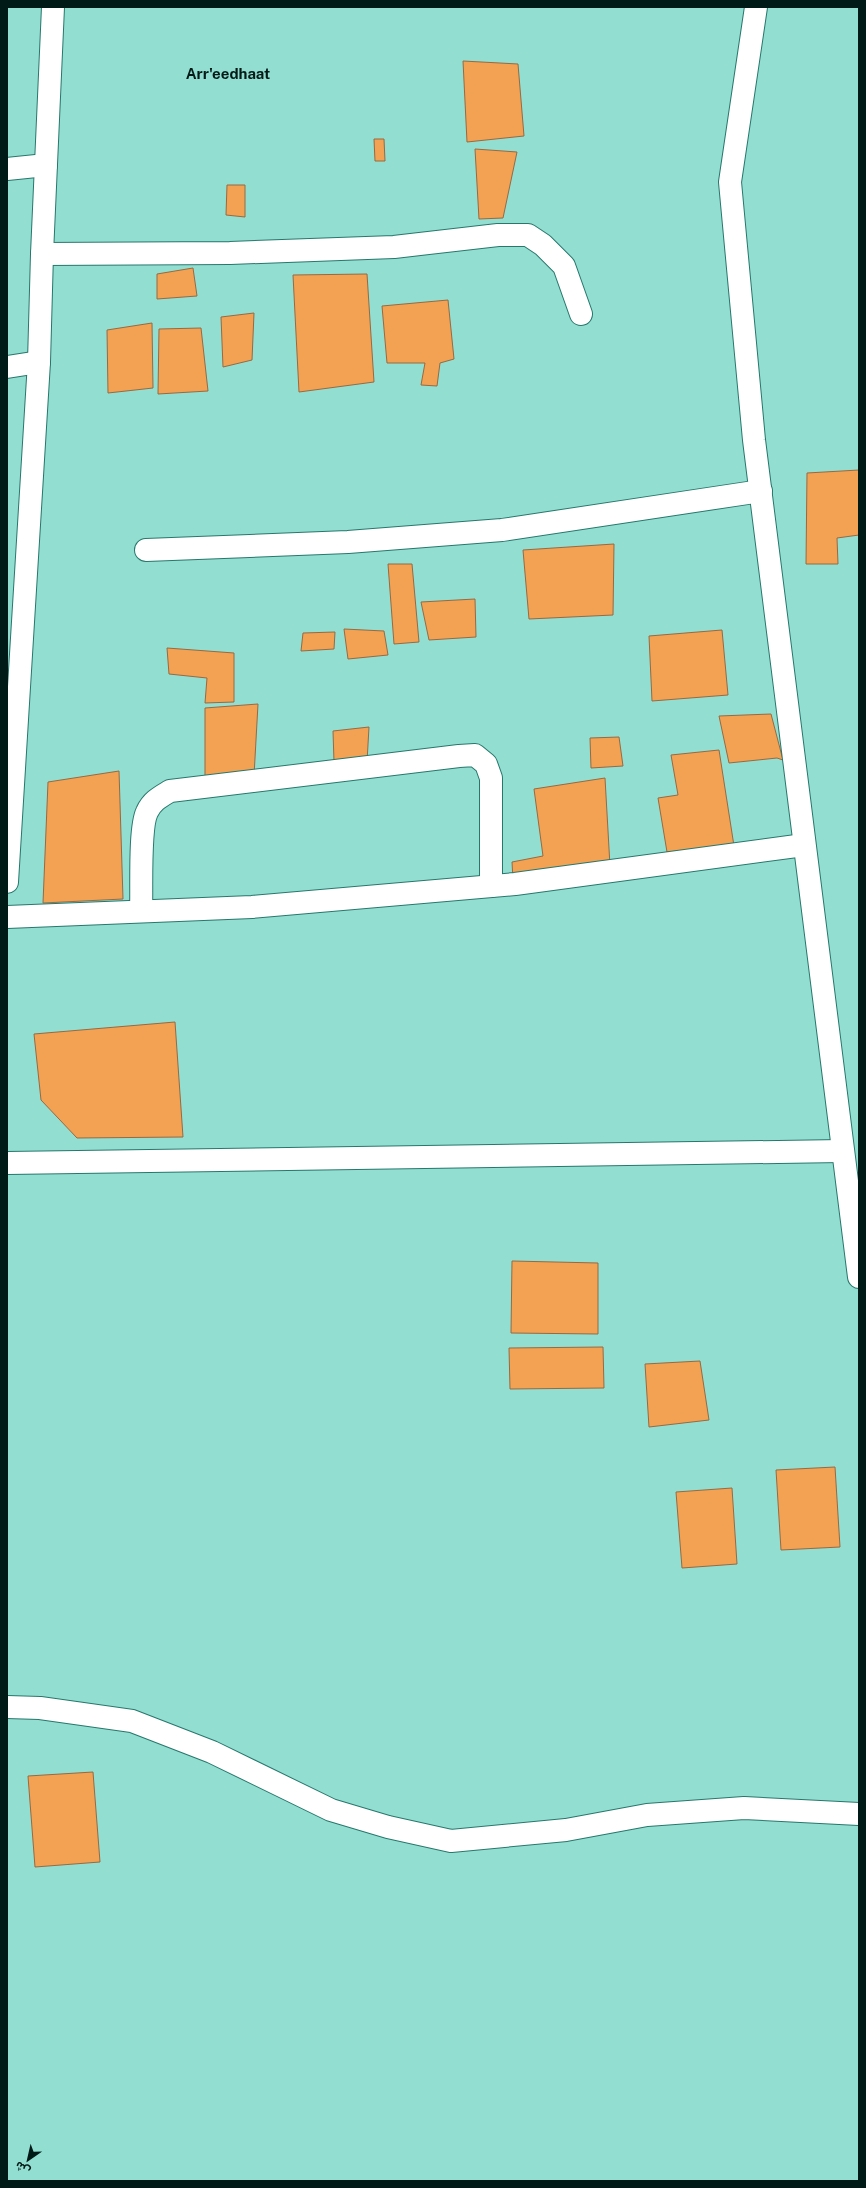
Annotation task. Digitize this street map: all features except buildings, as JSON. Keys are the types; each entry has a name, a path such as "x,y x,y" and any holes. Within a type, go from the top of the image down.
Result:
{"street":[{"path":"7,882 9,812 40,362 42,254 53,7"},
{"path":"756,7 730,182 754,440 859,1277"},
{"path":"7,169 46,165"},
{"path":"42,254 230,253 394,248 498,234 528,235 544,245 564,266 581,314"},
{"path":"7,367 40,362"},
{"path":"146,550 348,542 502,530 761,491"},
{"path":"141,912 143,830 146,813 155,800 170,791 459,756 474,755 486,764 491,778 491,886"},
{"path":"7,917 252,907 491,886 804,845"},
{"path":"7,1163 842,1151"},
{"path":"7,1707 40,1708 132,1721 212,1752 331,1810 388,1827 451,1841 566,1830 647,1815 744,1808 859,1814"}],"district":[{"name":"Arr'eedhaat","path":"228,73"}]}
